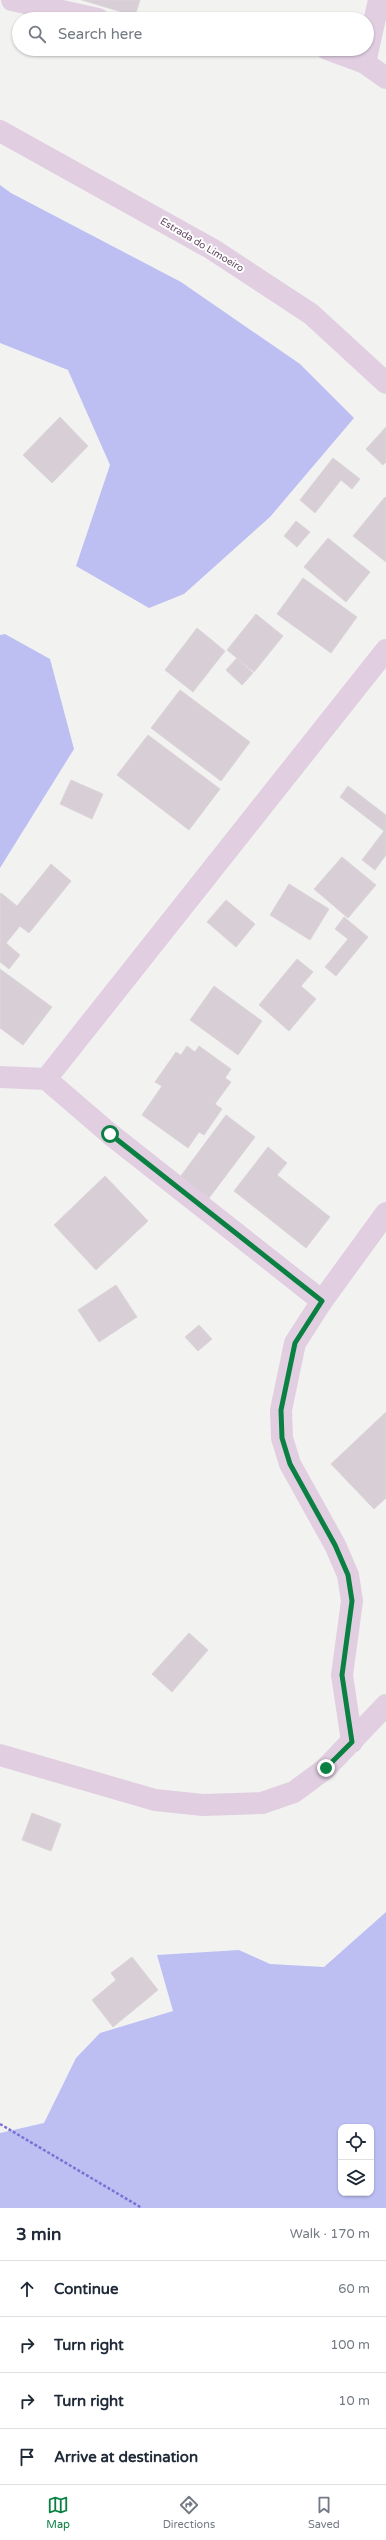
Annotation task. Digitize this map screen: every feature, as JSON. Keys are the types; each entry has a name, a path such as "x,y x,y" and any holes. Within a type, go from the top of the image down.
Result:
{"street":[{"path":"12,0 66,12"},
{"path":"374,22 379,0"},
{"path":"346,56 365,63 386,78"},
{"path":"365,63 367,56"},
{"name":"Estrada do Limoeiro","path":"0,131 226,258 311,314 386,383"},
{"path":"46,1079 386,650"},
{"path":"0,1077 46,1079 110,1134 322,1301"},
{"path":"352,1742 342,1675 352,1601 348,1575 335,1545 290,1464 282,1438 281,1410 295,1343 322,1301 386,1213"},
{"path":"0,1755 155,1800 202,1805 262,1803 294,1792 326,1768 386,1705"}],"path":[{"path":"0,2124 142,2208"}],"shaded area":[{"path":"0,185 11,193 181,282 300,364 354,418 270,517 184,594 149,608 76,566 110,465 68,370 0,343"},
{"path":"5,634 50,659 74,749 0,868 0,635"},
{"path":"386,1912 386,2208 0,2208 0,2133 44,2123 76,2058 100,2033 173,2011 157,1955 239,1950 270,1964 324,1967"}],"building":[{"path":"82,0 140,0 136,12 122,12"},
{"path":"60,417 88,446 52,483 23,455"},
{"path":"386,427 386,462 383,465 366,449"},
{"path":"333,458 360,479 352,489 341,480 315,513 300,500"},
{"path":"385,497 386,498 386,562 353,536"},
{"path":"296,521 310,532 297,547 284,536"},
{"path":"328,538 370,572 346,602 304,567"},
{"path":"303,578 357,617 331,653 277,614"},
{"path":"256,614 283,636 254,672 227,650"},
{"path":"197,628 225,651 193,692 165,670"},
{"path":"237,658 253,673 242,685 226,670"},
{"path":"180,690 250,742 221,781 151,728"},
{"path":"148,735 220,789 189,830 117,775"},
{"path":"71,780 103,794 92,819 60,804"},
{"path":"348,786 386,815 386,855 375,870 362,860 384,831 340,797"},
{"path":"342,857 376,885 348,918 314,889"},
{"path":"51,864 71,881 29,933 20,926 6,943 20,955 9,969 0,962 0,894 1,893 17,906"},
{"path":"289,884 329,909 310,940 270,915"},
{"path":"226,900 255,924 236,947 207,922"},
{"path":"344,917 368,937 336,976 325,967 348,939 335,929"},
{"path":"297,959 313,972 301,986 316,999 289,1031 259,1005"},
{"path":"0,969 52,1007 23,1045 0,1028"},
{"path":"214,986 262,1021 238,1055 190,1020"},
{"path":"187,1046 195,1052 199,1046 231,1069 225,1078 231,1082 215,1104 222,1109 204,1135 199,1132 188,1148 142,1115 162,1086 155,1082 176,1052 181,1055"},
{"path":"226,1115 255,1137 209,1198 180,1177"},
{"path":"268,1147 287,1163 277,1175 330,1217 306,1248 234,1191"},
{"path":"105,1176 148,1221 96,1270 54,1225"},
{"path":"116,1285 137,1317 99,1342 78,1310"},
{"path":"199,1325 212,1339 198,1351 185,1337"},
{"path":"386,1412 386,1498 374,1509 331,1464"},
{"path":"189,1633 208,1650 172,1692 152,1674"},
{"path":"32,1813 61,1824 51,1851 22,1840"},
{"path":"132,1957 158,1990 113,2027 92,2000 116,1980 111,1973"}],"route":[{"path":"110,1134 322,1301 295,1343 281,1410 282,1438 290,1464 335,1545 348,1575 352,1601 342,1675 352,1742 326,1768"}]}
